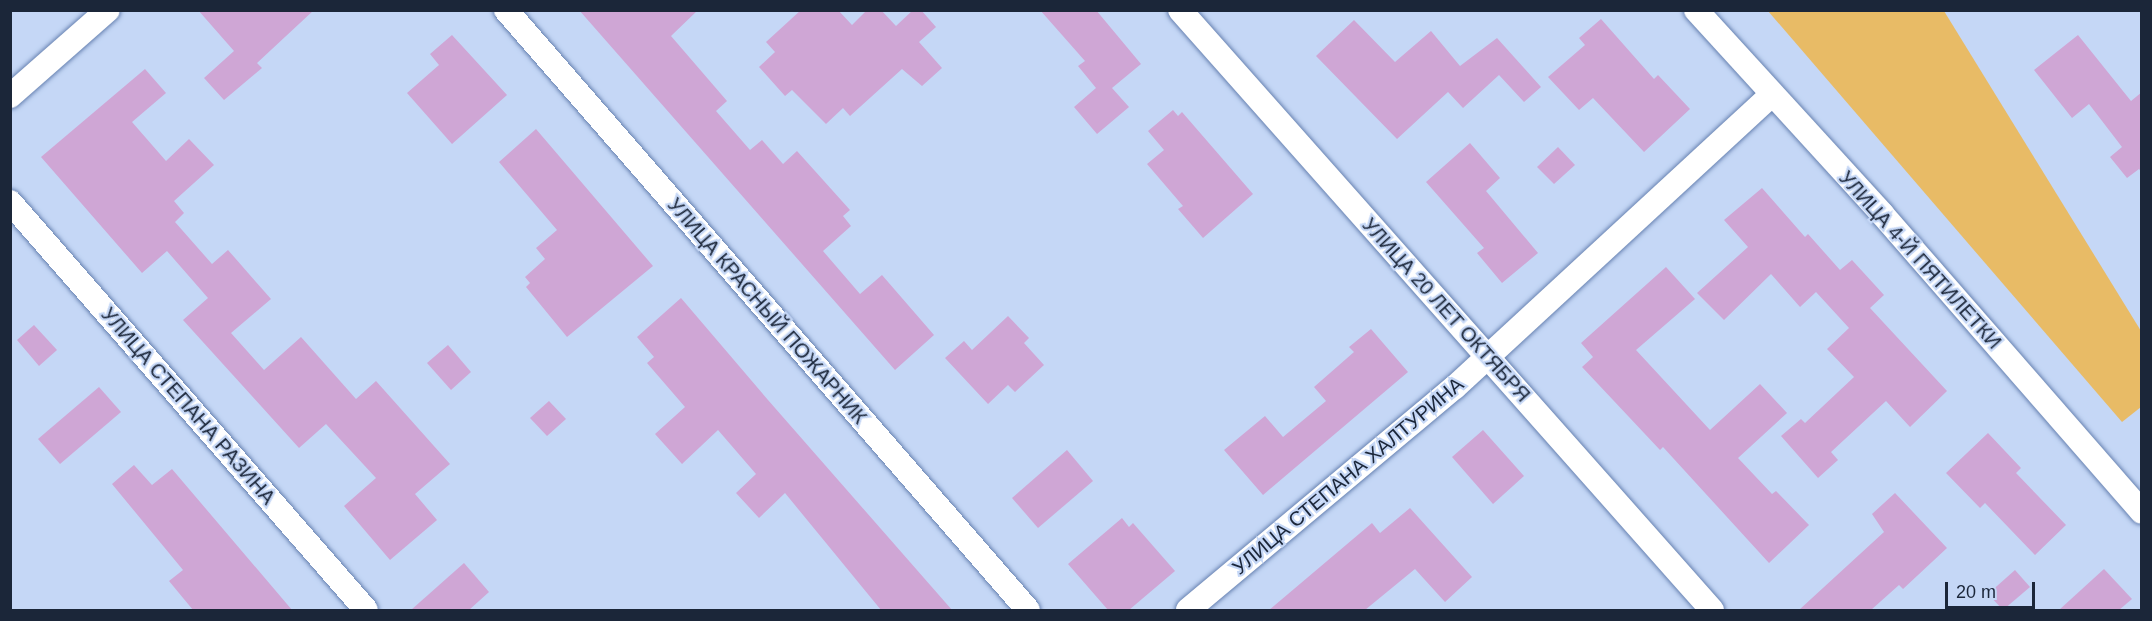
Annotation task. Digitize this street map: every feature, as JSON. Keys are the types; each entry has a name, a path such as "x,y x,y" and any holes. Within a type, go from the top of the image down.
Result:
{"street":[{"path":"10,96 108,10"},
{"name":"УЛИЦА КРАСНЫЙ ПОЖАРНИК","path":"506,10 1028,610"},
{"name":"УЛИЦА 20 ЛЕТ ОКТЯБРЯ","path":"1180,10 1712,610"},
{"name":"УЛИЦА 4-Й ПЯТИЛЕТКИ","path":"1696,10 1770,96 1882,214 2142,512"},
{"name":"УЛИЦА СТЕПАНА ХАЛТУРИНА","path":"1188,610 1488,357 1770,96"},
{"name":"УЛИЦА СТЕПАНА РАЗИНА","path":"10,202 366,610"}],"shaded area":[{"path":"1768,11 1944,11 2141,331 2141,407 2122,422"}],"building":[{"path":"198,10 314,10 257,63 262,68 224,100 204,78 234,51"},
{"path":"579,10 698,10 671,36 727,101 716,111 750,150 762,140 783,164 797,151 850,210 843,216 851,226 823,251 860,294 882,275 934,335 895,370"},
{"path":"801,10 838,10 852,25 867,10 881,10 896,26 913,10 921,10 936,27 919,42 942,68 922,86 902,69 850,116 843,108 826,124 792,90 785,96 759,67 775,52 766,42"},
{"path":"1040,10 1096,10 1141,64 1112,88 1129,107 1097,134 1074,107 1096,88 1078,66 1085,61"},
{"path":"1601,19 1654,79 1658,75 1690,109 1644,152 1593,98 1579,110 1548,77 1585,45 1579,38"},
{"path":"1354,20 1395,62 1431,31 1460,66 1497,38 1541,87 1524,102 1499,75 1463,108 1448,92 1397,139 1316,56"},
{"path":"452,35 507,95 452,144 407,93 439,65 430,54"},
{"path":"2078,35 2131,101 2142,92 2142,173 2139,169 2127,178 2110,157 2122,147 2089,104 2072,118 2034,70"},
{"path":"145,69 166,93 132,122 166,161 189,139 214,165 174,201 184,213 175,222 212,264 228,250 271,299 231,333 264,370 301,337 356,399 376,381 450,464 415,494 437,520 390,560 344,506 376,478 326,424 299,448 183,320 208,298 167,251 142,273 41,157"},
{"path":"1173,110 1178,116 1182,112 1253,194 1203,238 1178,209 1183,206 1147,164 1164,150 1148,131"},
{"path":"536,129 653,266 567,337 526,287 530,283 525,277 545,259 536,248 557,230 499,162"},
{"path":"1470,143 1500,178 1486,191 1538,253 1502,283 1477,253 1484,248 1426,182"},
{"path":"1558,147 1575,165 1554,184 1537,167"},
{"path":"1762,188 1805,237 1808,234 1840,270 1852,260 1884,295 1870,308 1947,391 1910,427 1886,401 1831,452 1838,460 1818,478 1781,436 1801,419 1805,423 1854,377 1827,349 1849,328 1816,292 1800,307 1771,274 1724,320 1697,293 1748,247 1724,220"},
{"path":"1666,267 1695,299 1636,350 1710,430 1760,384 1787,413 1738,458 1772,494 1776,491 1809,525 1769,563 1663,447 1660,450 1582,367 1593,357 1581,343"},
{"path":"681,298 952,610 881,610 785,493 759,518 736,493 756,474 718,430 682,464 655,434 685,407 647,363 654,357 637,337"},
{"path":"1008,316 1029,338 1024,343 1044,365 1015,392 1008,385 988,404 945,358 964,341 972,350"},
{"path":"34,325 57,350 39,366 17,340"},
{"path":"1371,329 1408,372 1263,495 1224,450 1265,416 1283,437 1326,401 1314,387 1354,352 1349,347"},
{"path":"448,345 471,372 451,390 427,363"},
{"path":"99,387 121,412 60,464 38,439"},
{"path":"549,401 566,419 547,436 530,418"},
{"path":"1483,430 1524,476 1493,504 1452,457"},
{"path":"1988,433 2021,468 2016,473 2066,525 2035,555 1985,503 1980,508 1946,473"},
{"path":"1067,450 1093,481 1038,528 1012,498"},
{"path":"134,465 152,485 172,469 292,610 193,610 169,581 183,570 112,484"},
{"path":"1895,493 1947,548 1903,589 1899,585 1871,610 1799,610 1884,532 1872,514"},
{"path":"1410,508 1472,577 1445,602 1415,569 1365,610 1269,610 1372,523 1380,533"},
{"path":"1122,518 1129,527 1133,523 1175,571 1129,610 1108,610 1068,564"},
{"path":"464,563 489,592 469,610 411,610"},
{"path":"2104,569 2132,599 2119,610 2059,610"},
{"path":"2015,570 2030,587 2003,610 1988,594"}]}
